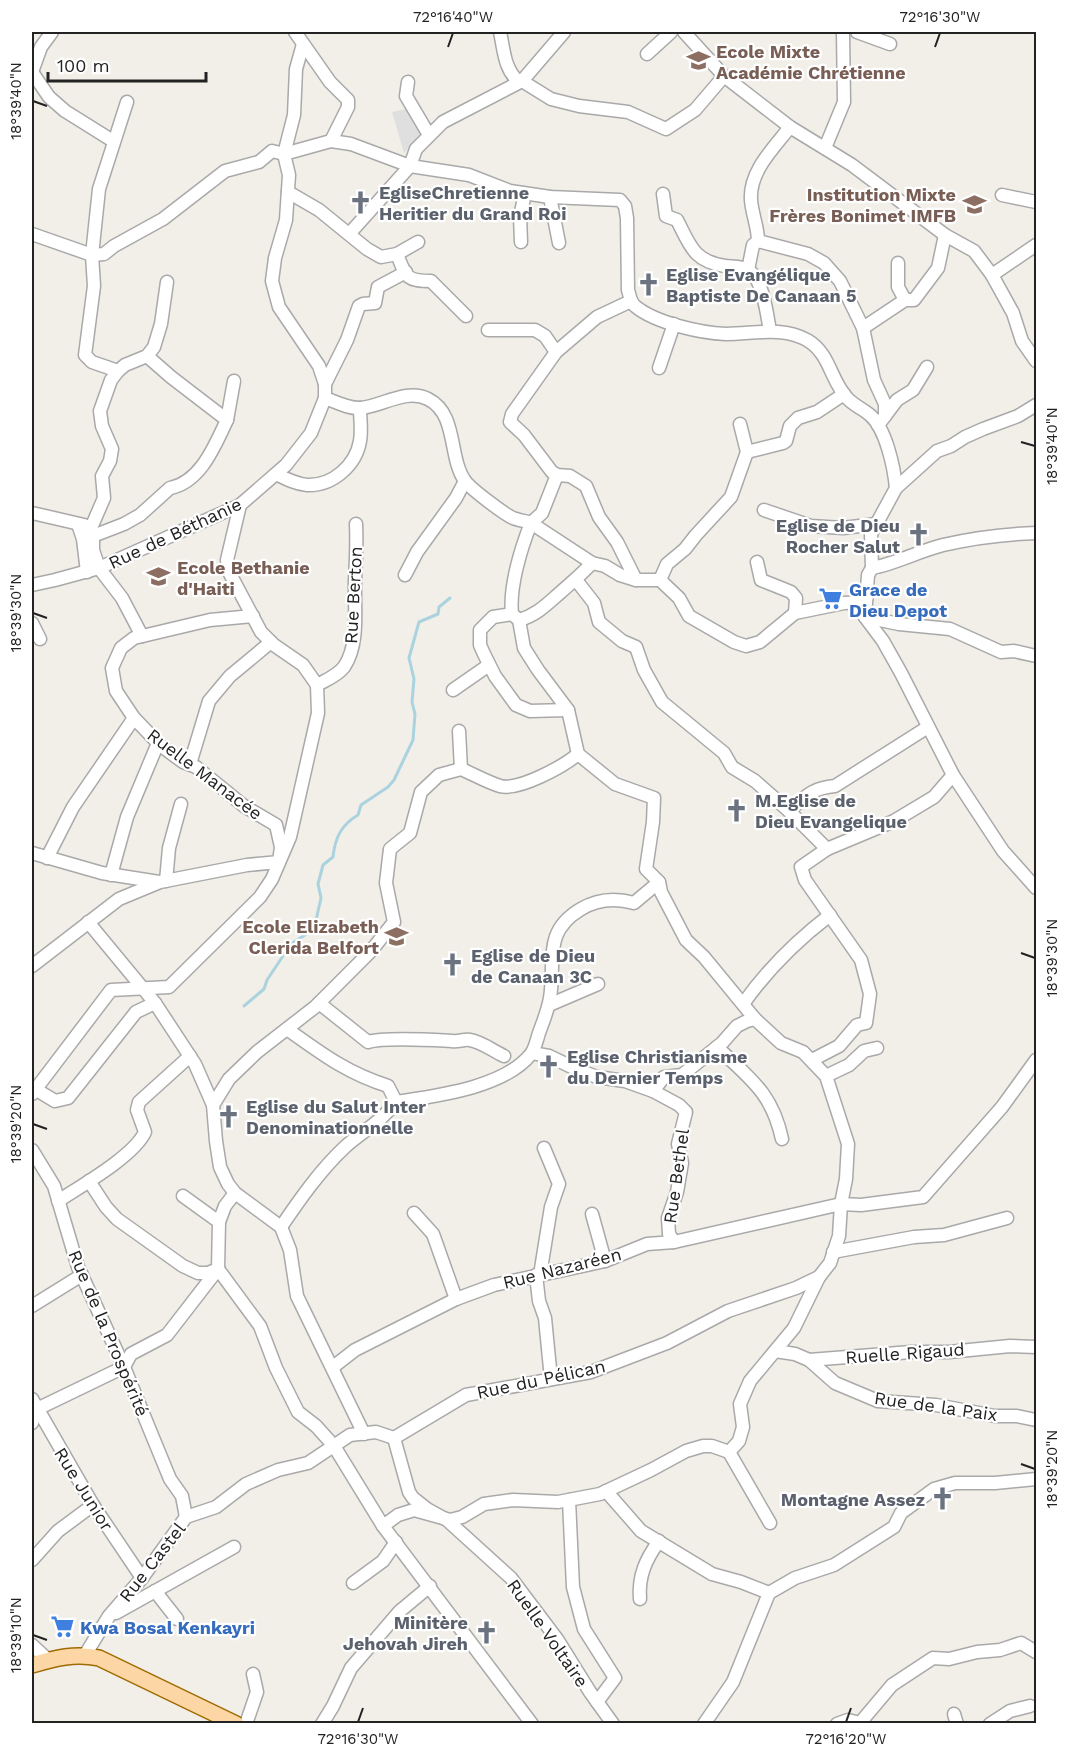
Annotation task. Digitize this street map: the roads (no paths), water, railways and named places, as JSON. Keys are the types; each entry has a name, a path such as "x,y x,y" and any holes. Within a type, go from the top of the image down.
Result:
{"main road":[{"path":"32,1665 68,1656 85,1655 99,1658 236,1724"}],"street":[{"path":"52,32 41,47 32,72 49,97 65,111 113,141"},
{"path":"295,32 330,82 348,100 348,107 331,141"},
{"path":"500,32 510,75 520,82 551,99 579,106 628,112 666,129 695,110 724,76"},
{"path":"350,233 410,166 416,149 429,135 443,122 520,82 564,32"},
{"path":"647,54 671,32"},
{"path":"684,32 724,76 790,127 852,165 945,235 974,251 992,275 1013,313 1022,341 1036,362"},
{"path":"825,148 844,102 846,79 843,32"},
{"path":"857,32 890,44"},
{"name":"Rue de Béthanie","path":"32,585 93,570 240,505 276,474 311,433 325,398 325,384 319,366 279,307 272,281 275,258 286,220 289,175 284,154 294,115 296,65 303,44"},
{"path":"408,82 406,96 429,135"},
{"path":"118,371 92,362 85,355 94,286 92,255 99,189 127,102"},
{"path":"758,242 751,201 755,174 790,127"},
{"path":"32,234 92,255 104,254 163,219 225,171 259,162 272,151 284,154 331,141 351,144 410,166 469,175 510,191 550,197 620,200 625,207 627,218 628,290 631,301 646,313 674,324 724,334 770,331 792,333 808,340 827,358 837,386 844,394 871,416 881,420"},
{"path":"288,192 319,210 367,249 381,257 397,254 418,242"},
{"path":"521,242 520,216 525,194"},
{"path":"663,194 666,216 677,220 685,240 694,252 713,264 748,270 757,279 765,303 770,331"},
{"path":"1002,195 1036,202"},
{"path":"550,197 559,243"},
{"path":"863,328 905,300 914,300 938,268 945,235"},
{"path":"748,270 753,243 758,242 808,254 824,263 840,281 863,328 874,380 885,404 881,420 896,488"},
{"path":"992,275 1036,245"},
{"path":"397,254 405,272 415,282 431,281 466,316"},
{"path":"898,263 898,287 905,300"},
{"path":"325,384 347,340 359,306 374,304 378,287 405,272"},
{"path":"93,570 92,532 104,498 102,476 110,460 112,449 102,426 100,411 111,380 118,371 125,365 147,356 158,337 167,282"},
{"path":"631,301 597,317 556,352 512,414 510,422 524,435 552,472 570,477 586,486 599,517 617,542 636,580"},
{"path":"659,368 674,324"},
{"path":"488,330 535,330 545,336 556,352"},
{"path":"147,356 227,420"},
{"path":"881,420 897,400 913,390 927,367"},
{"path":"32,513 78,524 92,532 124,524 140,515 170,488 190,479 206,459 227,420 234,381"},
{"path":"747,452 783,443 786,441 790,426 798,418 818,412 844,394"},
{"path":"325,398 360,408 417,395 436,404 447,422 465,481 511,517 531,523 592,563 605,566 620,575 636,580 660,580 679,598 689,616 734,642 746,646 759,642 795,613 844,603 865,602 867,596"},
{"path":"1036,405 1018,416 983,429 937,451 896,488 872,534 872,568 868,575 865,617 883,641 952,775 1003,850 1036,888"},
{"path":"276,474 295,483 309,485 332,478 348,469 360,441 360,408"},
{"path":"660,580 667,564 685,549 731,497 747,452 741,424"},
{"path":"557,475 542,513 531,523 521,549 510,603 524,648 568,710 578,754 615,784 654,798 646,869 659,882 661,892 686,940 704,957 756,1019 781,1043 803,1052 826,1076 848,1144 839,1236 830,1263 819,1278 794,1328 750,1381 740,1404 743,1427 739,1441 729,1452"},
{"path":"405,575 417,552 456,498 465,481"},
{"path":"154,1003 136,1011 68,1098 55,1101 33,1092 111,990 169,987 260,897 272,879 290,837 318,713 316,685 303,665 261,632 228,570 227,561 240,505"},
{"path":"764,510 811,526 843,528 876,524"},
{"path":"78,524 93,570 122,598 141,636"},
{"name":"Rue Berton","path":"316,685 342,669 351,650 354,633 358,550 356,524"},
{"path":"872,568 886,566 903,558 958,542 1036,533"},
{"path":"757,562 761,580 791,592 796,598 795,613"},
{"path":"568,710 530,711 516,705 489,665 480,645 480,630 493,617 533,616 576,580 592,563"},
{"path":"576,580 594,603 599,622 622,641 636,647 644,670 662,702 724,753 732,767 754,781 789,811 827,849"},
{"name":"Ruelle Manacée","path":"253,616 210,620 134,638 121,648 112,668 116,691 134,718 158,743 196,767 244,806 276,825 281,847 279,862"},
{"path":"865,617 899,624 950,629 1002,652 1014,651 1036,656"},
{"path":"32,623 40,639"},
{"path":"190,764 210,700 230,676 271,642"},
{"path":"453,690 489,665"},
{"path":"46,858 73,807 134,718"},
{"path":"789,811 809,793 819,788 835,786 928,727"},
{"path":"459,731 461,769"},
{"path":"119,898 112,875 127,817 158,743"},
{"path":"213,1105 229,1079 257,1052 318,1003 371,951 394,922 386,883 390,849 410,833 421,792 438,775 461,769 502,787 522,783 565,766 578,754"},
{"path":"812,1060 839,1046 856,1025 866,1023 870,994 861,960 805,880 801,867 827,849 894,821 934,797 952,775"},
{"path":"163,881 171,836 181,804"},
{"path":"32,853 112,875 163,881"},
{"path":"32,964 119,898 163,881 247,865 279,862"},
{"path":"281,1227 304,1194 346,1147 386,1115 396,1102 454,1093 516,1068 532,1053 549,1005 553,946 557,933 567,918 599,901 618,899 634,903 659,882"},
{"path":"743,1004 759,982 785,954 830,915"},
{"path":"88,922 154,1003 190,1056 213,1105 220,1167 235,1193 281,1227 290,1250 297,1296 364,1434"},
{"path":"549,1005 598,984"},
{"path":"318,1003 368,1042 473,1040 504,1056"},
{"path":"532,1053 549,1056 587,1074 625,1080 653,1091 664,1077 682,1075 694,1068 737,1026 756,1019"},
{"path":"287,1029 338,1065 388,1086 396,1102"},
{"path":"717,1047 763,1092 778,1121 782,1139"},
{"path":"826,1076 849,1065 864,1051 877,1048"},
{"path":"58,1201 120,1159 144,1135 144,1125 137,1110 139,1102 190,1056"},
{"name":"Rue Nazaréen","path":"333,1367 355,1350 456,1299 494,1285 605,1261 647,1244 674,1242 841,1204 861,1205 923,1197 1002,1107 1036,1060"},
{"name":"Rue Bethel","path":"653,1091 679,1105 686,1112 678,1144 682,1163 677,1192 668,1218 669,1233 674,1242"},
{"path":"544,1148 559,1184 551,1207 538,1275 539,1301 545,1318 550,1379"},
{"name":"Rue de la Prospérité","path":"32,1150 54,1186 82,1275 124,1367 170,1479 183,1496 186,1517"},
{"path":"89,1180 106,1207 117,1219 183,1266 198,1273 208,1273 218,1269"},
{"path":"32,1423 34,1404 124,1367 131,1354 167,1335 218,1269 219,1222 225,1206 235,1193"},
{"path":"183,1196 219,1222"},
{"path":"414,1213 433,1234 456,1299"},
{"path":"592,1214 605,1261"},
{"path":"833,1252 914,1237 944,1235 1007,1218"},
{"path":"218,1269 260,1326 276,1368 298,1412 316,1426 334,1446 383,1526 532,1724"},
{"path":"32,1306 82,1275"},
{"name":"Rue du Pélican","path":"394,1438 466,1395 591,1372 667,1343 728,1311 819,1278"},
{"name":"Ruelle Rigaud","path":"775,1351 795,1354 809,1360 1010,1346 1036,1347"},
{"name":"Rue de la Paix","path":"809,1360 835,1383 878,1401 936,1405 995,1416 1017,1416 1036,1420"},
{"name":"Rue Junior","path":"34,1404 93,1505 142,1578"},
{"path":"334,1446 350,1435 376,1432 394,1438"},
{"name":"Ruelle Voltaire","path":"394,1438 409,1492 413,1498 447,1520 511,1578 557,1639 613,1724"},
{"name":"Rue Castel","path":"85,1655 109,1616 142,1578 186,1517 216,1507 246,1484 278,1470 308,1463 334,1446"},
{"path":"383,1526 398,1515 414,1510 447,1520 462,1517 484,1504 513,1500 558,1502 606,1491 686,1451 703,1446 712,1446 729,1452 770,1522"},
{"path":"704,1724 733,1682 769,1593 795,1578 834,1565 894,1527 901,1513 934,1490 955,1483 995,1483 1036,1479"},
{"path":"606,1491 641,1531 712,1574 769,1593"},
{"path":"569,1500 573,1587 581,1619 584,1629 615,1678 597,1702"},
{"path":"32,1560 58,1531 93,1505"},
{"path":"640,1599 639,1586 646,1560 659,1541"},
{"path":"353,1583 383,1561 396,1542"},
{"path":"109,1616 234,1547"},
{"path":"322,1724 351,1668 400,1611 430,1586"},
{"path":"155,1591 177,1619"},
{"path":"837,1724 848,1720 860,1723 892,1685 933,1658 949,1659 977,1652 1000,1650 1021,1643 1036,1652"},
{"path":"32,1645 48,1660"},
{"path":"246,1724 257,1692 253,1674"},
{"path":"990,1724 1010,1711 1030,1706"}],"waterway":[{"path":"244,1006 264,989 267,980 291,944 314,929 321,898 318,884 323,865 333,857 337,838 343,828 358,815 361,805 388,787 394,780 413,740 414,679 409,658 419,622 438,614 439,607 450,598"}],"place":[{"name":"Ecole Mixte Académie Chrétienne","path":"698,61"},
{"name":"EgliseChretienne Heritier du Grand Roi","path":"361,202"},
{"name":"Institution Mixte Frères Bonimet IMFB","path":"974,204"},
{"name":"Eglise Evangélique Baptiste De Canaan 5","path":"648,284"},
{"name":"Eglise de Dieu Rocher Salut","path":"918,535"},
{"name":"Ecole Bethanie d'Haiti","path":"159,577"},
{"name":"Grace de Dieu Depot","path":"831,599"},
{"name":"M.Eglise de Dieu Evangelique","path":"737,810"},
{"name":"Ecole Elizabeth Clerida Belfort","path":"397,936"},
{"name":"Eglise de Dieu de Canaan 3C","path":"453,965"},
{"name":"Eglise Christianisme du Dernier Temps","path":"549,1066"},
{"name":"Eglise du Salut Inter Denominationnelle","path":"228,1116"},
{"name":"Montagne Assez","path":"943,1499"},
{"name":"Kwa Bosal Kenkayri","path":"62,1627"},
{"name":"Minitère Jehovah Jireh","path":"486,1632"}]}
